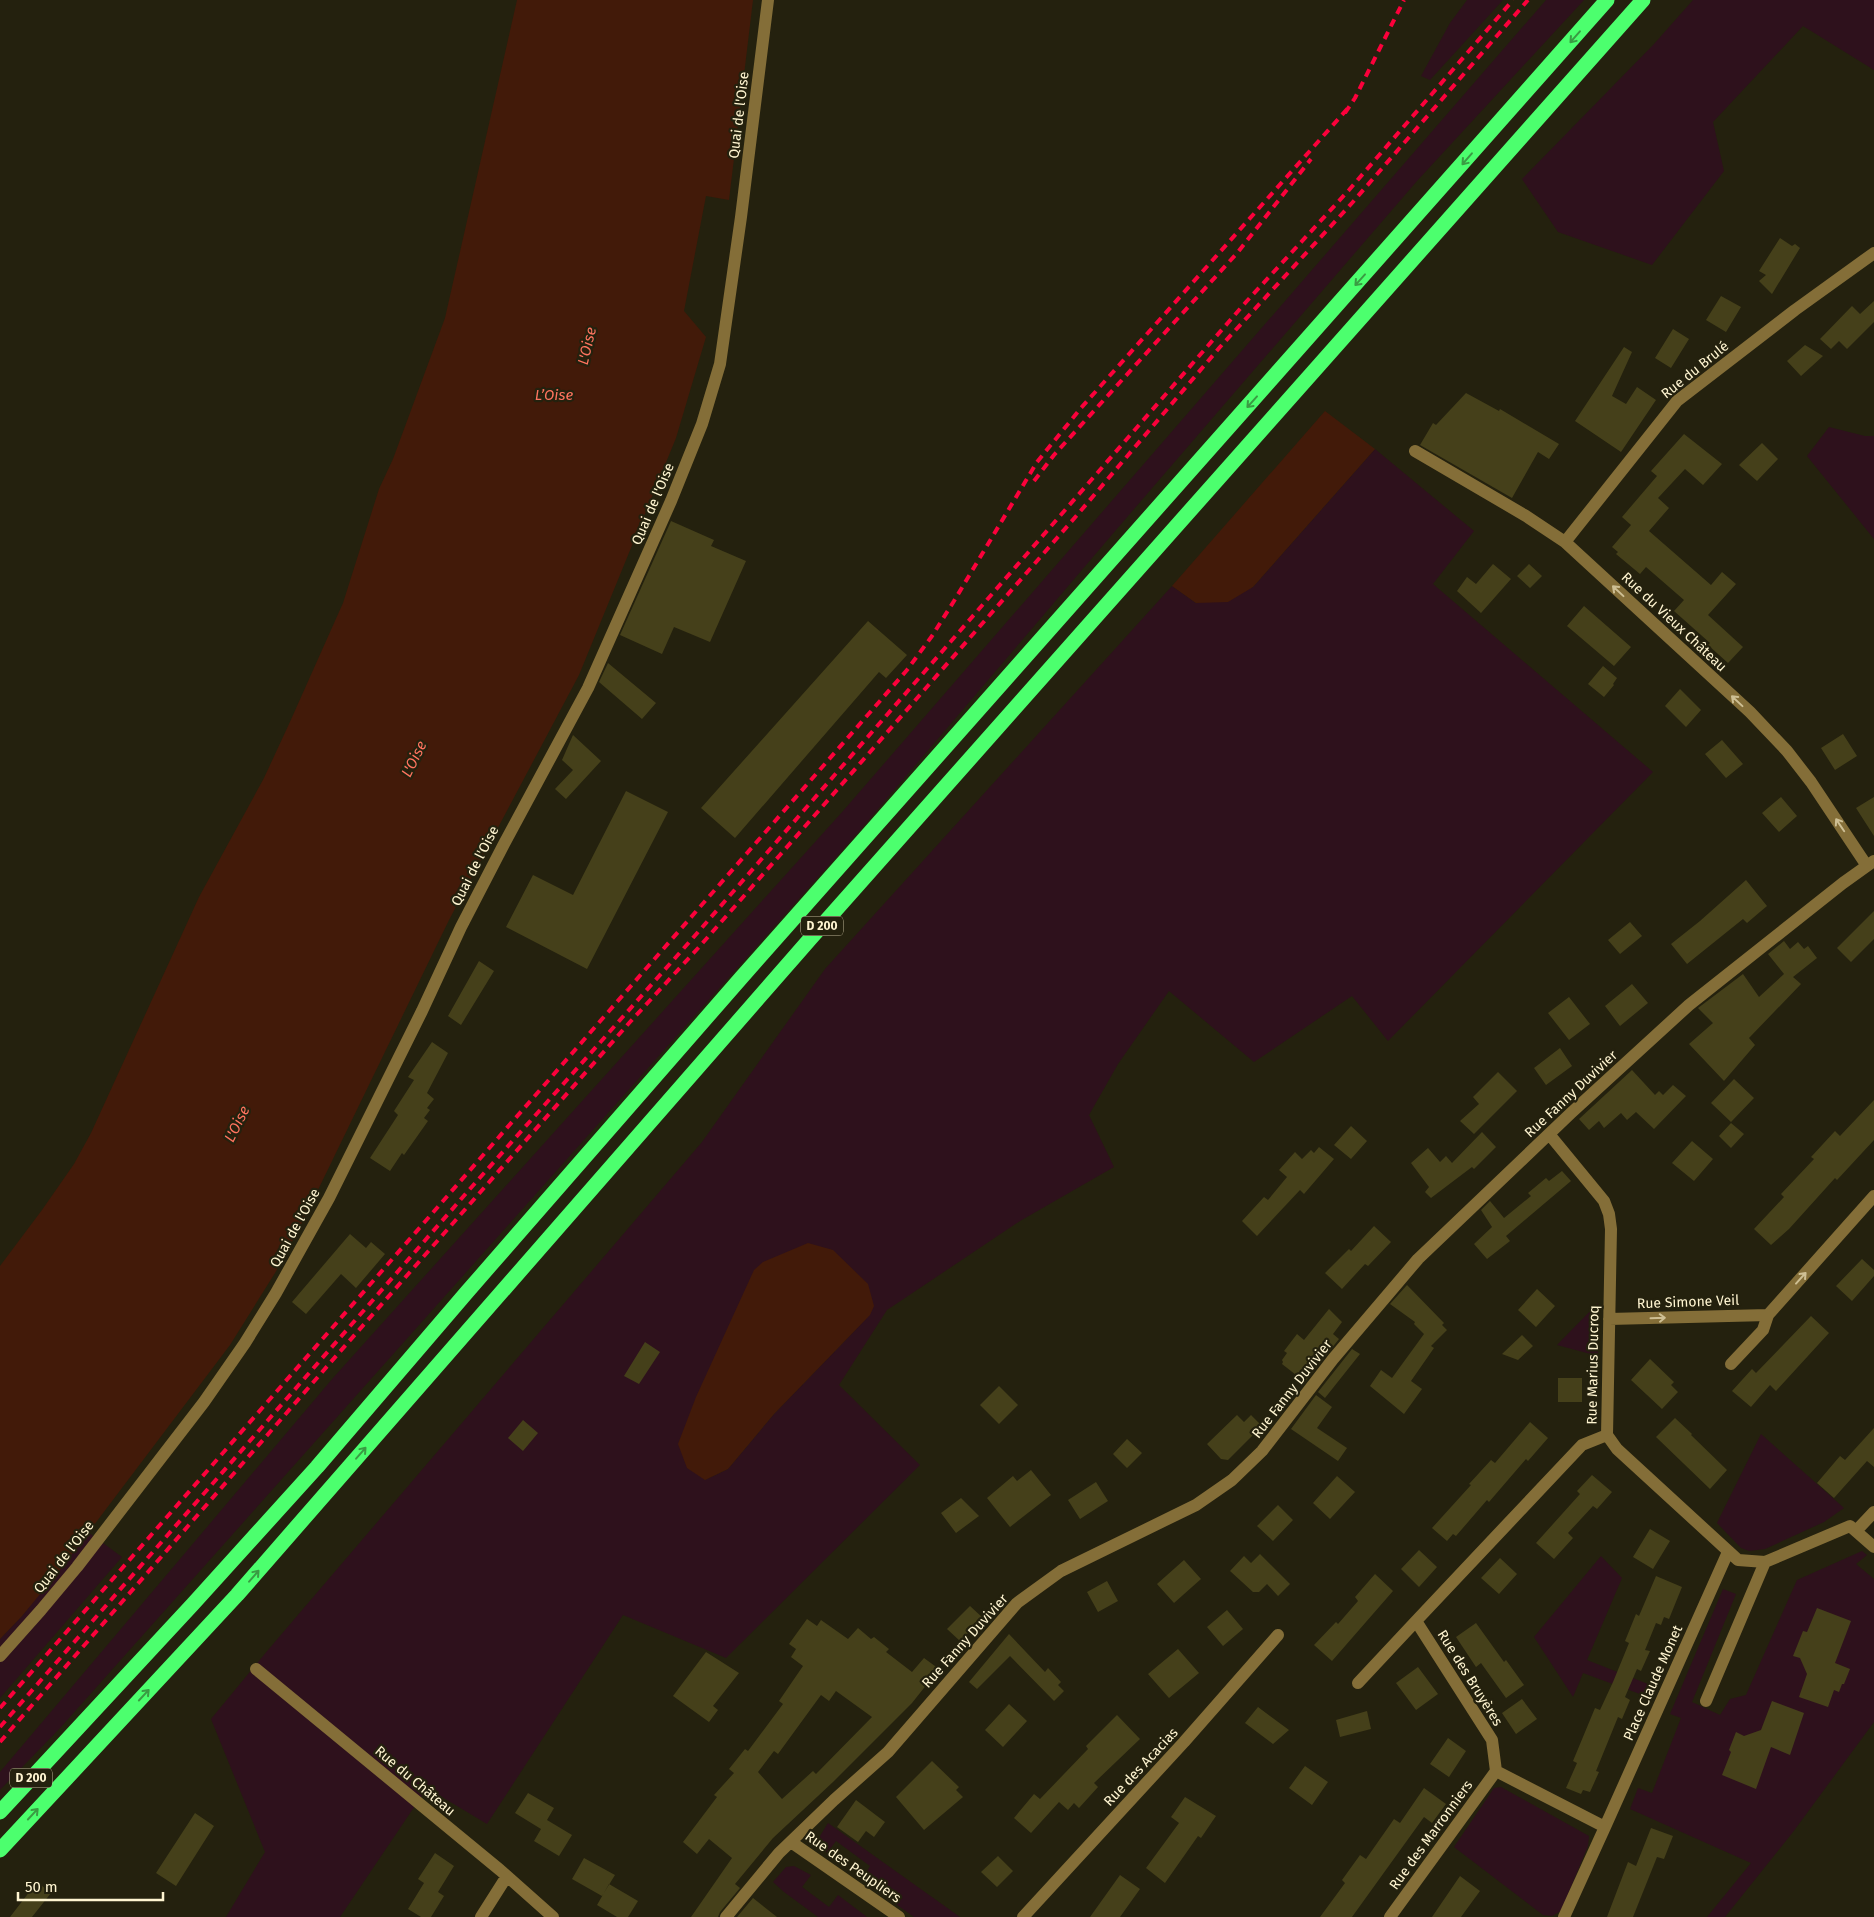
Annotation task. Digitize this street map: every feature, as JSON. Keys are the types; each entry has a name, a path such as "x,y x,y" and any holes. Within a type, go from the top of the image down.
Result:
{"highway":[{"name":"D 200","path":"0,1812 317,1468 473,1284 741,978 1607,0"},
{"name":"D 200","path":"0,1850 237,1595 804,947 1643,0"}],"street":[{"name":"Quai de l'Oise","path":"0,1656 42,1610 71,1574 204,1402 245,1343 276,1293 329,1198 461,927 588,688 678,484 702,424 720,364 742,217 768,0"},
{"name":"Rue du Brulé","path":"1565,542 1677,401 1795,310 1874,253"},
{"name":"Rue du Vieux Château","path":"1415,451 1526,516 1565,542 1742,706 1787,751 1871,864"},
{"name":"Rue Fanny Duvivier","path":"726,1917 791,1842 834,1800 888,1752 1017,1603 1061,1571 1139,1535 1196,1505 1232,1480 1262,1451 1333,1359 1418,1259 1549,1134 1701,994 1871,864"},
{"name":"Rue Marius Ducroq","path":"1549,1134 1607,1206 1611,1229 1607,1435 1617,1449 1738,1560 1765,1562 1850,1526 1856,1531"},
{"path":"1732,1364 1763,1330 1768,1315 1874,1196"},
{"name":"Rue Simone Veil","path":"1609,1319 1768,1315"},
{"path":"1358,1683 1582,1445 1607,1435"},
{"path":"1874,1512 1856,1531 1874,1547"},
{"name":"Place Claude Monet","path":"1605,1827 1728,1552"},
{"path":"1706,1700 1765,1562"},
{"name":"Rue des Bruyères","path":"1416,1621 1492,1740 1496,1771"},
{"name":"Rue des Acacias","path":"1023,1917 1184,1742 1278,1635"},
{"name":"Rue du Château","path":"256,1670 507,1876 553,1917"},
{"path":"1496,1771 1605,1827 1564,1917"},
{"name":"Rue des Marronniers","path":"1390,1917 1496,1771"},
{"name":"Rue des Peupliers","path":"791,1842 899,1917"},
{"path":"480,1917 507,1876"}],"shaded area":[{"path":"1467,0 1503,0 1430,80 1421,76 1450,23"},
{"path":"1546,0 1584,0 1417,181 861,829 61,1727 0,1790 0,1772 333,1378 843,811"},
{"path":"1693,0 1874,0 1874,70 1803,26 1713,122 1724,171 1652,265 1558,232 1522,179 1654,44"},
{"path":"1829,427 1865,436 1874,436 1874,539 1807,456"},
{"path":"1375,449 1474,531 1433,584 1653,772 1388,1041 1352,996 1254,1062 1169,991 1118,1064 1089,1115 1114,1167 1020,1221 887,1310 839,1385 920,1465 726,1658 623,1615 487,1824 427,1788 340,1917 226,1917 265,1852 211,1719 702,1142 825,969 1172,586 1196,603 1253,587","holes":["870,1315 774,1414 728,1469 705,1480"]},
{"path":"1598,1303 1598,1356 1557,1345"},
{"path":"1761,1434 1844,1508 1824,1522 1765,1549 1749,1551 1741,1548 1717,1523"},
{"path":"88,1532 122,1557 0,1698 0,1639 22,1616"},
{"path":"1862,1551 1867,1555 1856,1564 1874,1579 1874,1722 1793,1832 1725,1917 1707,1917 1751,1863 1630,1809 1638,1788 1652,1793 1681,1718 1670,1714 1723,1589 1736,1594 1692,1702 1720,1715 1730,1699 1746,1695 1797,1580"},
{"path":"1601,1556 1622,1578 1587,1660 1653,1686 1648,1697 1583,1673 1573,1697 1534,1637"},
{"path":"1501,1787 1589,1836 1588,1846 1561,1911 1552,1916 1543,1915 1454,1847 1494,1788"},
{"path":"828,1823 960,1917 914,1917 862,1880 870,1866 836,1841 827,1853 822,1845 820,1836"},
{"path":"794,1866 811,1875 802,1887 829,1907 838,1895 867,1917 818,1917 773,1882 786,1867"}],"water":[{"name":"L’Oise","path":"517,0 753,0 729,200 706,196 684,311 706,337 676,438 579,675 449,920 299,1229 275,1273 230,1345 60,1570 22,1616 0,1639 0,1266 74,1164 91,1133 199,897 264,778 343,603 379,489 393,459 445,318"},
{"path":"1325,411 1375,449 1253,587 1228,602 1196,603 1172,586"},
{"path":"808,1243 833,1250 868,1284 874,1306 870,1315 774,1414 728,1469 705,1480 687,1468 678,1444 696,1397 754,1270 763,1262"}],"building":[{"path":"1780,238 1792,246 1795,244 1800,248 1772,294 1759,281 1766,275 1759,271"},
{"path":"1721,296 1741,307 1726,332 1706,320"},
{"path":"1874,301 1874,322 1847,349 1839,341 1831,349 1820,339 1852,306 1860,314"},
{"path":"1673,329 1689,339 1671,368 1655,358"},
{"path":"1805,345 1823,356 1801,376 1787,361"},
{"path":"1624,347 1632,352 1612,396 1626,404 1637,387 1656,400 1621,452 1575,421"},
{"path":"1466,393 1499,411 1500,409 1559,444 1549,459 1538,452 1512,498 1420,445 1433,423 1436,425"},
{"path":"1684,434 1722,464 1703,485 1685,469 1658,498 1669,508 1649,531 1711,585 1722,572 1736,584 1708,615 1743,647 1728,663 1708,645 1710,643 1674,611 1684,600 1646,567 1640,574 1616,554 1618,552 1612,547 1631,525 1622,517 1657,476 1651,471"},
{"path":"1762,443 1778,459 1757,481 1739,465"},
{"path":"671,521 714,540 711,546 746,561 710,642 674,627 662,654 620,635"},
{"path":"1493,564 1511,579 1481,613 1457,591 1467,577 1476,584"},
{"path":"1529,564 1542,576 1530,588 1517,576"},
{"path":"1584,606 1631,647 1614,666 1567,626"},
{"path":"868,621 907,655 886,678 879,672 735,838 701,808"},
{"path":"608,663 656,703 642,719 599,682"},
{"path":"1603,666 1617,678 1604,697 1588,684"},
{"path":"1680,689 1701,710 1686,727 1665,706"},
{"path":"1843,734 1857,756 1835,770 1821,748"},
{"path":"573,735 601,761 566,799 555,789 573,770 562,760"},
{"path":"1722,740 1743,764 1726,778 1705,754"},
{"path":"626,791 668,812 587,969 506,927 533,875 573,895"},
{"path":"1781,797 1797,816 1779,832 1762,813"},
{"path":"1874,797 1874,836 1856,808"},
{"path":"1746,880 1767,906 1747,923 1743,919 1687,964 1671,944"},
{"path":"1874,911 1874,939 1851,962 1837,948"},
{"path":"1630,922 1642,936 1620,954 1608,940"},
{"path":"1784,941 1790,949 1798,942 1804,949 1808,946 1817,958 1793,977 1801,984 1749,1038 1755,1045 1724,1081 1689,1044 1713,1023 1698,1008 1743,974 1759,997 1784,974 1768,954"},
{"path":"479,961 494,971 461,1025 448,1016"},
{"path":"1632,984 1648,1003 1620,1026 1605,1006"},
{"path":"1569,997 1590,1024 1569,1040 1548,1013"},
{"path":"432,1042 448,1053 427,1093 434,1099 427,1108 430,1110 424,1118 428,1121 390,1171 370,1158 398,1115 394,1111 414,1080 408,1077"},
{"path":"1560,1048 1572,1066 1546,1085 1534,1068"},
{"path":"1632,1070 1655,1095 1659,1091 1663,1095 1673,1085 1686,1096 1654,1129 1636,1112 1627,1120 1621,1113 1604,1128 1599,1121 1589,1130 1579,1119"},
{"path":"1498,1072 1517,1091 1474,1134 1460,1121 1479,1104 1473,1097"},
{"path":"1734,1079 1754,1098 1731,1122 1711,1103"},
{"path":"1874,1100 1874,1140 1837,1180 1835,1178 1789,1229 1771,1245 1754,1229 1784,1197 1781,1194 1814,1159 1811,1157 1835,1131 1840,1136"},
{"path":"1731,1123 1744,1134 1731,1148 1719,1136"},
{"path":"1351,1126 1367,1141 1351,1159 1334,1145"},
{"path":"1482,1132 1496,1147 1474,1169 1472,1167 1431,1198 1425,1192 1429,1187 1411,1163 1428,1148 1440,1162 1446,1156 1452,1163"},
{"path":"1692,1141 1713,1159 1694,1181 1672,1163"},
{"path":"1319,1147 1334,1159 1304,1194 1300,1190 1257,1236 1242,1221 1264,1197 1268,1200 1287,1177 1279,1170 1295,1152 1302,1159 1311,1150 1314,1153"},
{"path":"1562,1171 1571,1181 1506,1236 1510,1241 1487,1259 1474,1244 1492,1227 1481,1210 1490,1201 1504,1218 1531,1196 1528,1193 1546,1178 1549,1181"},
{"path":"1374,1226 1391,1242 1368,1266 1365,1264 1342,1289 1325,1273 1349,1249 1351,1251"},
{"path":"350,1234 366,1248 371,1242 385,1254 356,1288 341,1274 306,1314 292,1302"},
{"path":"1862,1259 1874,1270 1874,1276 1852,1301 1836,1286"},
{"path":"1407,1285 1444,1323 1442,1325 1447,1330 1431,1346 1434,1348 1411,1381 1422,1389 1404,1414 1370,1386 1381,1370 1392,1378 1424,1334 1414,1324 1415,1322 1390,1304"},
{"path":"1537,1289 1555,1306 1536,1327 1518,1310"},
{"path":"1329,1309 1342,1322 1333,1334 1339,1339 1305,1382 1282,1364 1282,1360 1287,1353 1284,1351 1297,1334 1304,1340"},
{"path":"1811,1316 1829,1333 1776,1391 1770,1385 1751,1407 1732,1391 1752,1369 1756,1373"},
{"path":"1522,1335 1533,1346 1518,1360 1502,1354"},
{"path":"645,1342 660,1352 639,1384 624,1376"},
{"path":"1352,1349 1360,1354 1325,1398 1318,1392"},
{"path":"1650,1359 1674,1382 1671,1385 1678,1392 1662,1409 1631,1380"},
{"path":"1558,1378 1582,1378 1582,1402 1558,1402"},
{"path":"999,1386 1018,1405 999,1424 980,1405"},
{"path":"1316,1395 1332,1407 1317,1428 1347,1448 1338,1461 1291,1429"},
{"path":"1237,1415 1244,1422 1251,1415 1262,1426 1228,1460 1221,1459 1207,1444"},
{"path":"1675,1418 1727,1470 1710,1489 1656,1437"},
{"path":"523,1420 538,1433 523,1451 508,1438"},
{"path":"1530,1422 1548,1438 1528,1461 1526,1459 1489,1502 1487,1500 1456,1536 1453,1534 1447,1541 1432,1528 1491,1460 1495,1463"},
{"path":"1874,1428 1874,1467 1867,1461 1834,1498 1817,1483 1840,1456 1845,1460"},
{"path":"1127,1439 1142,1453 1127,1468 1113,1454"},
{"path":"1031,1470 1051,1495 1010,1527 987,1498 1013,1476 1017,1481"},
{"path":"1592,1475 1612,1492 1597,1509 1593,1506 1568,1533 1573,1538 1554,1559 1536,1543 1580,1494 1577,1491"},
{"path":"1337,1476 1355,1492 1330,1519 1313,1503"},
{"path":"1096,1482 1108,1501 1080,1519 1068,1500"},
{"path":"961,1498 979,1516 956,1533 941,1513"},
{"path":"1278,1505 1293,1520 1273,1541 1257,1526"},
{"path":"1650,1529 1670,1541 1653,1569 1633,1557"},
{"path":"1419,1550 1437,1567 1419,1587 1401,1569"},
{"path":"1260,1554 1290,1584 1278,1596 1267,1584 1259,1592 1253,1592 1230,1571 1244,1556 1251,1563"},
{"path":"1500,1558 1517,1574 1499,1594 1481,1578"},
{"path":"1184,1560 1201,1579 1174,1603 1157,1584"},
{"path":"1375,1574 1393,1591 1332,1661 1314,1645 1336,1622 1338,1624 1358,1601 1355,1597"},
{"path":"1656,1576 1682,1587 1669,1619 1664,1617 1661,1625 1656,1623 1645,1650 1650,1651 1641,1671 1637,1669 1625,1697 1630,1700 1622,1719 1618,1717 1596,1771 1599,1772 1590,1792 1583,1790 1581,1794 1566,1788 1577,1763 1573,1761 1595,1708 1600,1710 1613,1682 1629,1643 1625,1641 1636,1614 1639,1616"},
{"path":"1107,1581 1118,1601 1098,1612 1087,1592"},
{"path":"970,1606 983,1618 960,1641 947,1629"},
{"path":"1817,1608 1851,1621 1835,1663 1850,1669 1839,1692 1834,1690 1828,1707 1799,1697 1807,1674 1800,1658 1793,1656 1803,1631 1807,1632"},
{"path":"1227,1610 1243,1629 1223,1646 1207,1627"},
{"path":"807,1619 817,1626 821,1620 848,1639 858,1628 871,1639 874,1637 889,1649 886,1652 912,1672 924,1658 939,1669 912,1703 833,1782 773,1838 735,1884 740,1888 718,1917 691,1917 732,1858 709,1839 697,1854 683,1842 717,1797 714,1795 734,1773 729,1769 745,1749 748,1751 783,1704 779,1701 803,1666 791,1657 796,1649 789,1644","holes":["836,1691 872,1717 816,1774 813,1771 782,1799 758,1772 774,1751 778,1754 821,1695 829,1701"]},
{"path":"1476,1623 1504,1662 1506,1660 1524,1685 1506,1698 1481,1663 1476,1667 1456,1637"},
{"path":"1009,1634 1045,1672 1048,1668 1061,1682 1058,1685 1064,1691 1054,1701 1010,1656 977,1689 969,1682"},
{"path":"1178,1649 1199,1673 1169,1698 1148,1674"},
{"path":"706,1652 739,1673 713,1706 718,1710 709,1722 673,1696"},
{"path":"1418,1667 1438,1694 1416,1710 1396,1683"},
{"path":"1522,1699 1537,1719 1516,1734 1502,1713"},
{"path":"1772,1701 1804,1713 1790,1755 1771,1747 1756,1789 1722,1775 1736,1732 1744,1736 1761,1730"},
{"path":"1009,1704 1027,1721 1003,1747 985,1730"},
{"path":"1258,1707 1289,1730 1273,1744 1245,1723"},
{"path":"1367,1711 1371,1729 1340,1737 1336,1720"},
{"path":"1117,1715 1140,1739 1094,1783 1098,1787 1079,1808 1074,1803 1068,1810 1059,1802 1031,1833 1014,1818 1034,1794 1040,1799 1088,1749 1086,1746"},
{"path":"1448,1738 1466,1751 1449,1777 1430,1764"},
{"path":"932,1761 959,1787 956,1790 963,1797 924,1830 896,1797"},
{"path":"1305,1766 1328,1782 1312,1805 1289,1788"},
{"path":"1424,1788 1446,1804 1432,1823 1424,1817 1352,1917 1320,1917 1345,1883 1342,1880 1360,1855 1366,1859 1394,1819 1400,1823"},
{"path":"528,1793 554,1808 547,1820 572,1835 559,1856 534,1841 541,1829 515,1813"},
{"path":"1185,1797 1216,1816 1201,1838 1198,1836 1165,1883 1146,1868 1179,1823 1171,1817"},
{"path":"856,1800 885,1822 874,1837 866,1831 858,1842 837,1827"},
{"path":"195,1813 214,1826 176,1886 156,1873"},
{"path":"1651,1828 1673,1836 1664,1859 1657,1857 1633,1917 1607,1917 1628,1862 1636,1866"},
{"path":"435,1853 454,1866 438,1892 444,1896 431,1917 421,1917 408,1909 424,1883 418,1879"},
{"path":"998,1856 1013,1871 997,1887 981,1872"},
{"path":"584,1858 615,1875 602,1896 572,1879"},
{"path":"1120,1875 1140,1889 1120,1917 1090,1917"},
{"path":"1460,1876 1480,1891 1461,1917 1432,1917"},
{"path":"37,1882 51,1893 32,1917 10,1917"},
{"path":"609,1884 638,1901 628,1917 617,1917 597,1905"},
{"path":"753,1898 777,1917 737,1917"}],"railway":[{"path":"1345,113 1355,98 1404,0"},
{"path":"0,1727 469,1190 692,939 1246,302 1349,190 1513,0"},
{"path":"0,1742 337,1355 630,1022 780,855 1078,514 1220,347 1352,203 1528,0"},
{"path":"0,1708 907,670 932,636 954,601 1037,462 1081,408 1349,107"},
{"path":"1034,481 1054,455 1238,252 1311,159"}],"water label":[{"name":"L'Oise","path":"587,346"},
{"name":"L'Oise","path":"414,759"},
{"name":"L'Oise","path":"237,1124"}]}
